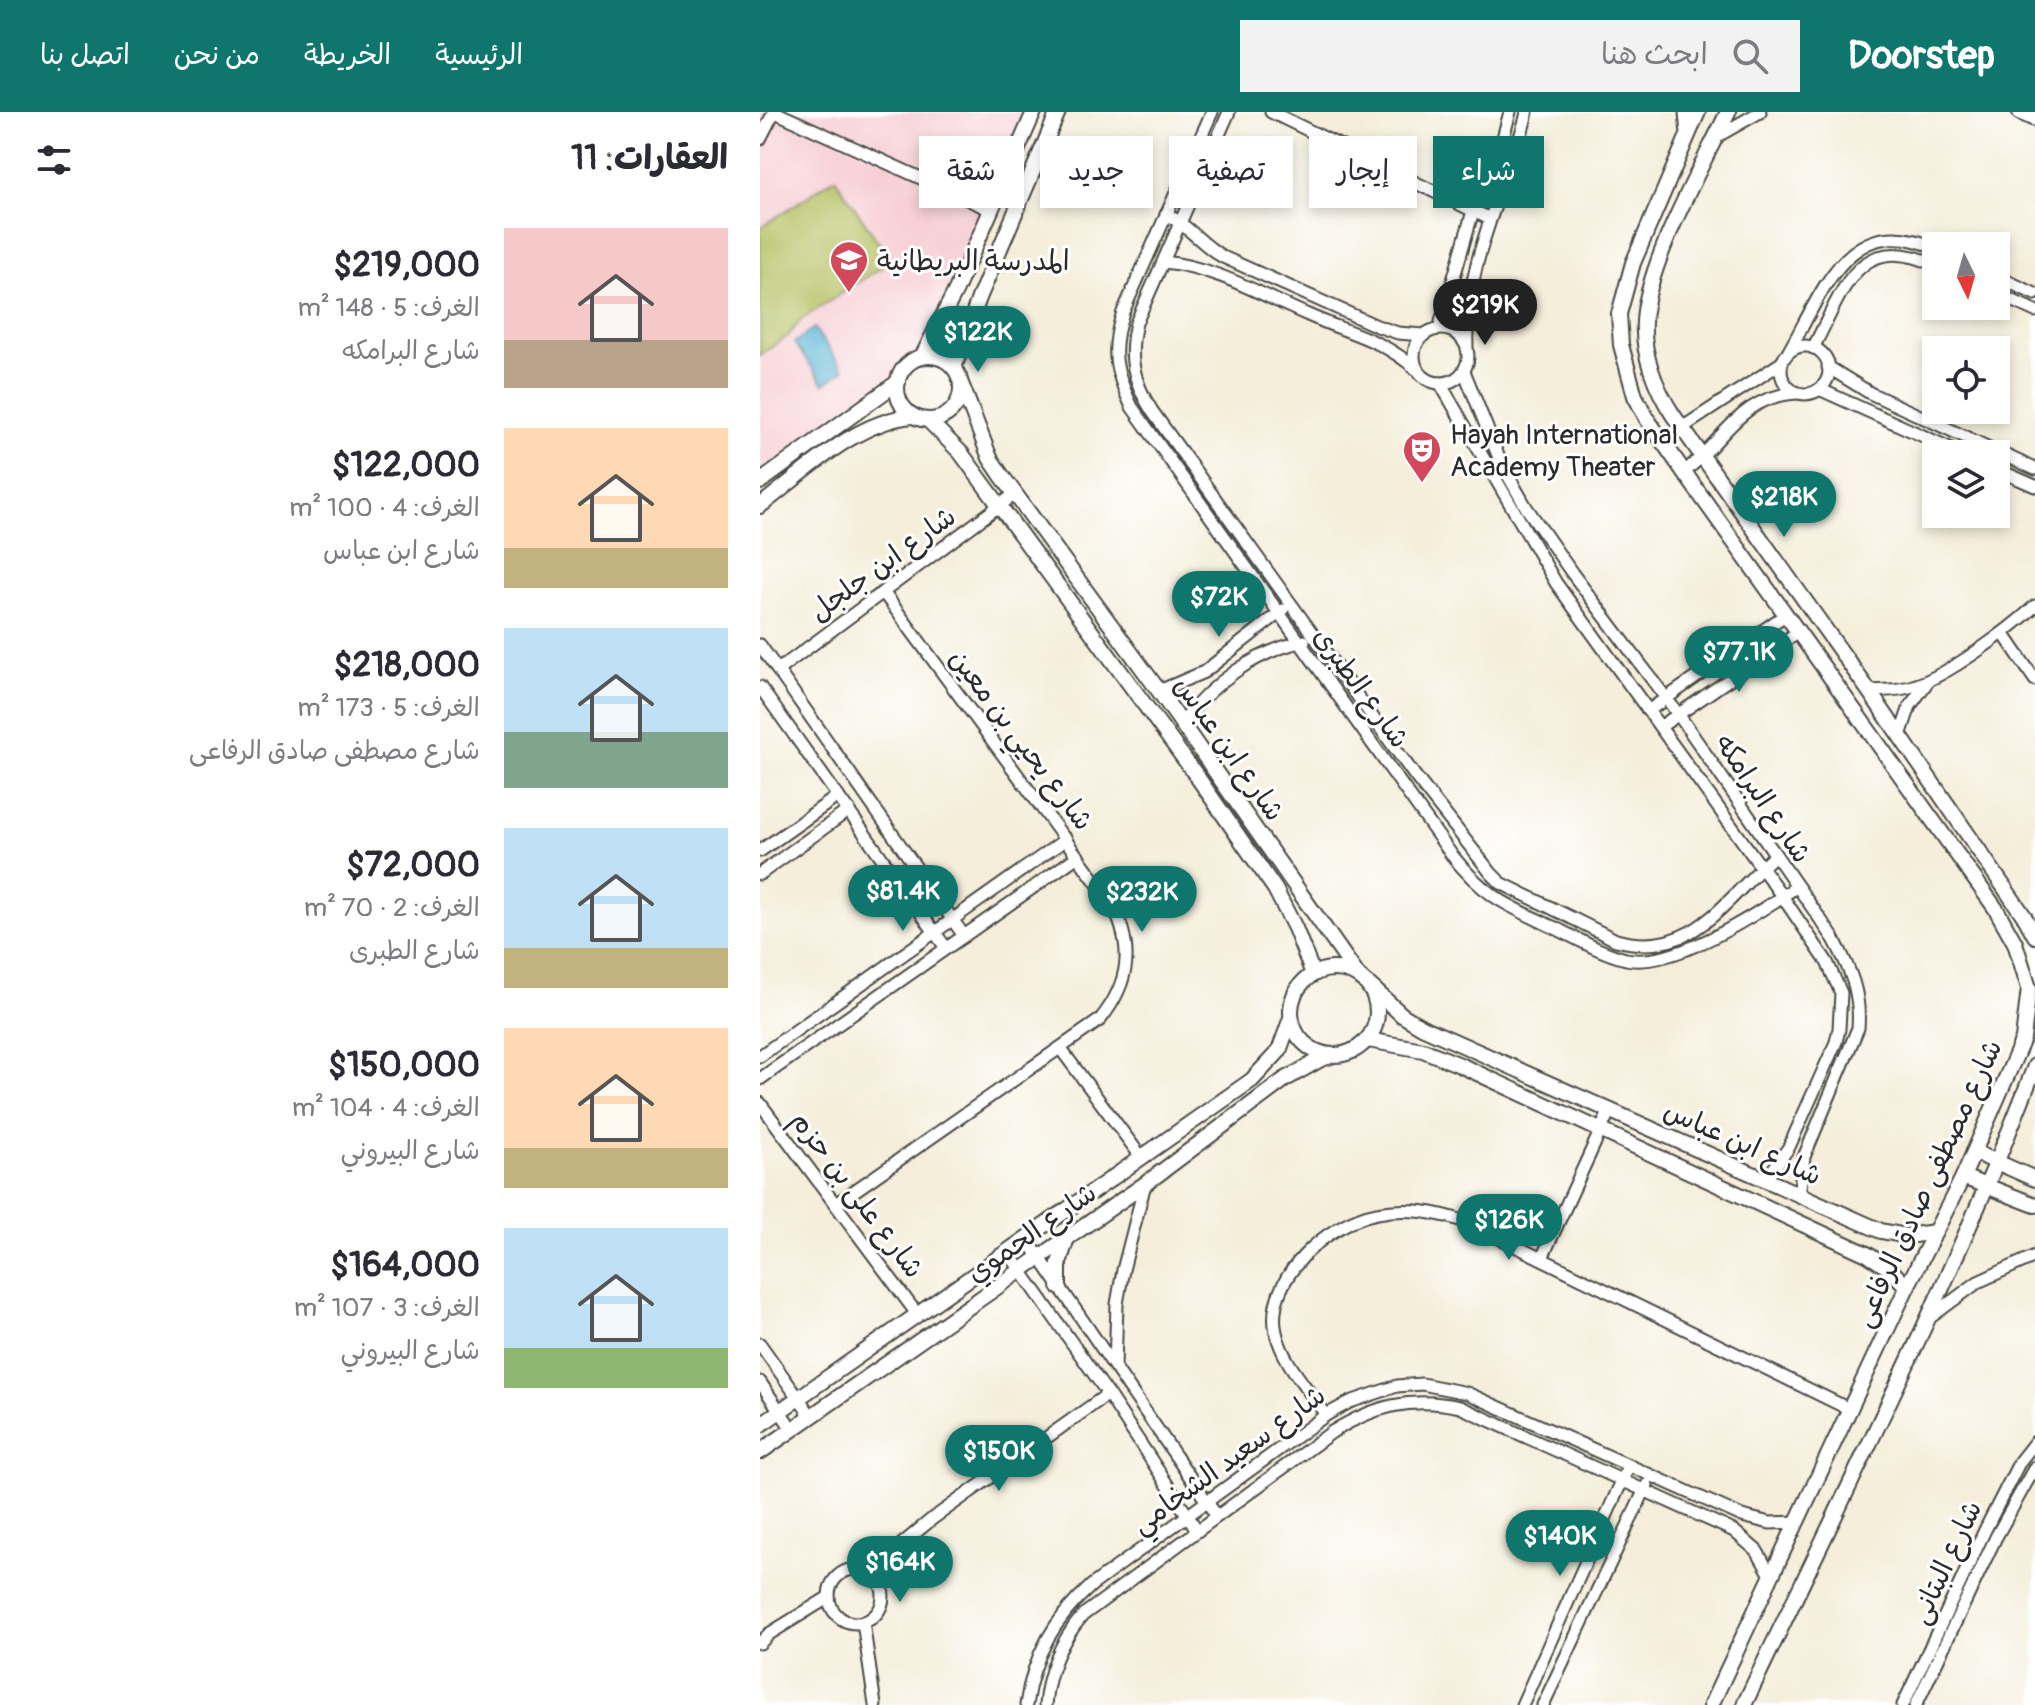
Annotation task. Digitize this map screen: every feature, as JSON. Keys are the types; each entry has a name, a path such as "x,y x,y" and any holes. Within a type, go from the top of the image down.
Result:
{"main road":[{"path":"2021,112 2035,118"}],"street":[{"path":"760,139 775,112 991,210"},
{"path":"922,357 956,290 1034,112"},
{"path":"954,368 979,298 1058,112"},
{"name":"شارع الطبرى","path":"1212,112 1117,331 1114,352 1116,372 1132,407 1443,843 1468,876 1498,901 1626,959 1659,958 1691,948 1796,887"},
{"name":"شارع الطبرى","path":"1229,112 1136,323 1131,345 1134,379 1152,411 1289,604 1459,834 1501,883 1616,940 1636,945 1667,943 1694,931 1774,856"},
{"path":"1271,112 1490,219"},
{"path":"1439,329 1473,211 1503,138 1510,112"},
{"path":"1164,262 1198,266 1318,319 1363,335 1392,349 1423,377 1440,383 1457,378 1467,363 1467,317 1472,281 1527,112"},
{"path":"1685,112 1687,136"},
{"name":"شارع مصطفى صادق الرفاعى","path":"1698,112 1633,263 1619,314 1627,373 1647,419 1662,441 1996,909 2015,943 2029,988 2023,1039 1963,1177 1907,1287 1711,1705"},
{"path":"1728,112 1668,240 1645,312 1643,327 1657,386 1681,427 1869,691 2035,936"},
{"path":"1716,137 1760,112"},
{"path":"1166,214 1182,222 1201,243 1236,264 1387,330 1423,335 1439,329 1453,331 1467,346"},
{"path":"1662,441 1781,363 1836,270 1858,247 1874,240 1902,238 1922,242"},
{"path":"1813,348 1849,281 1868,260 1895,252 1922,259"},
{"path":"2010,282 2035,294"},
{"path":"2010,299 2035,311"},
{"path":"1417,370 1414,352 1423,335"},
{"path":"1684,472 1703,457 1733,420 1749,409 1776,396 1812,393 1819,389 1827,379 1828,367 1824,355 1813,348 1801,346 1789,351"},
{"path":"760,482 898,382 909,363 922,357 941,358 954,368 962,386 956,406 949,414 929,421 912,416 903,408 898,397 898,382"},
{"path":"1781,363 1783,381 1797,393"},
{"path":"1828,367 1870,393 2035,469"},
{"name":"شارع البرامكه","path":"1464,371 1509,480 1572,573 1678,714 1844,958 1858,991 1860,1009 1853,1046 1804,1157 1799,1195"},
{"name":"شارع البرامكه","path":"1440,383 1556,583 1782,896 1834,976 1841,993 1836,1042 1825,1070 1789,1147 1765,1181"},
{"name":"شارع ابن عباس","path":"962,386 990,458 1015,494 1182,723 1363,981 1402,1015 1609,1112 1894,1235 1935,1232"},
{"path":"1819,389 1932,440"},
{"path":"760,506 849,439 883,422 912,416"},
{"name":"شارع ابن عباس","path":"929,421 961,453 1196,775 1275,889 1313,974"},
{"path":"2010,475 2035,486"},
{"name":"شارع ابن جلجل","path":"778,670 1015,494"},
{"path":"1556,583 1572,573"},
{"name":"شارع يحيي بن معين","path":"837,1203 1100,1020 1122,986 1126,965 1127,943 1111,902 883,592"},
{"path":"1159,691 1204,672 1289,604"},
{"path":"1869,691 1898,690 1928,681 2003,633 2035,606"},
{"path":"1648,711 1785,615"},
{"path":"1660,727 1798,632"},
{"path":"2003,633 2035,680"},
{"path":"1182,723 1204,696 1260,655 1315,639"},
{"path":"760,645 964,936"},
{"path":"1900,736 1910,706 1928,681"},
{"path":"760,687 946,948"},
{"path":"760,851 838,796"},
{"path":"760,874 849,810"},
{"path":"1443,843 1459,834"},
{"path":"760,1056 1066,839"},
{"path":"760,1079 1078,856"},
{"path":"1336,969 1363,981 1376,999 1378,1013 1368,1040 1345,1054 1331,1056 1309,1048 1294,1030 1291,1018 1295,993 1313,974 1336,969"},
{"name":"شارع الحموي","path":"760,1425 1252,1080 1279,1051 1291,1018"},
{"name":"شارع ابن عباس","path":"1368,1040 1423,1050 1601,1130 1867,1254 1890,1269 1907,1287"},
{"path":"1060,1048 1142,1158"},
{"name":"شارع الحموي","path":"760,1452 1145,1184 1284,1080 1331,1056"},
{"name":"شارع مصطفى صادق الرفاعى","path":"1744,1705 1928,1319 1998,1163 2035,1066"},
{"name":"شارع على بن حزم","path":"760,1103 917,1314"},
{"path":"1542,1258 1609,1112"},
{"path":"1974,1152 2035,1179"},
{"path":"1963,1177 2035,1205"},
{"path":"1115,1368 1117,1304 1145,1184"},
{"path":"1326,1415 1282,1350 1276,1332 1274,1309 1280,1288 1294,1266 1345,1225 1373,1214 1405,1209 1440,1213 1466,1222 1849,1409"},
{"path":"1027,1239 1216,1515"},
{"path":"1059,1287 1059,1263 1066,1240"},
{"path":"1008,1252 1108,1394 1197,1530"},
{"path":"1928,1319 1978,1282 2035,1256"},
{"path":"760,1344 811,1416"},
{"path":"760,1382 792,1429"},
{"name":"شارع سعيد الشخامي","path":"1026,1705 1034,1666 1060,1617 1092,1585 1326,1415 1374,1392 1397,1386 1422,1384 1445,1387 1496,1404 1742,1516 1770,1523 1798,1522"},
{"path":"873,1574 932,1519 1108,1394"},
{"name":"شارع سعيد الشخامي","path":"1045,1705 1050,1671 1071,1629 1103,1598 1347,1423 1379,1408 1402,1402 1433,1402 1460,1407 1734,1531 1757,1551 1772,1577"},
{"name":"شارع البتانى","path":"1903,1705 1985,1530 2020,1461 2035,1442"},
{"path":"1522,1705 1629,1465"},
{"name":"شارع البتانى","path":"1916,1705 1996,1537 2035,1467"},
{"path":"1543,1705 1651,1475"},
{"path":"1985,1530 1996,1537"},
{"path":"760,1643 769,1634 829,1597 835,1578 846,1570 860,1569 873,1574 883,1591 882,1604 875,1615 863,1622 850,1622 838,1616 829,1597"},
{"path":"863,1622 875,1705"}],"shaded area":[{"name":"المدرسة البريطانية","path":"760,112 1030,112 1019,136 919,136 919,208 986,208 926,339 902,370 760,473"}],"green space":[{"path":"835,178 891,261 802,319 788,336 760,355 760,228"}],"water":[{"path":"814,328 844,370 824,384 794,343"}],"place":[{"name":"المدرسة البريطانية","path":"849,294"},
{"name":"Hayah International Academy Theater","path":"1422,484"}]}
